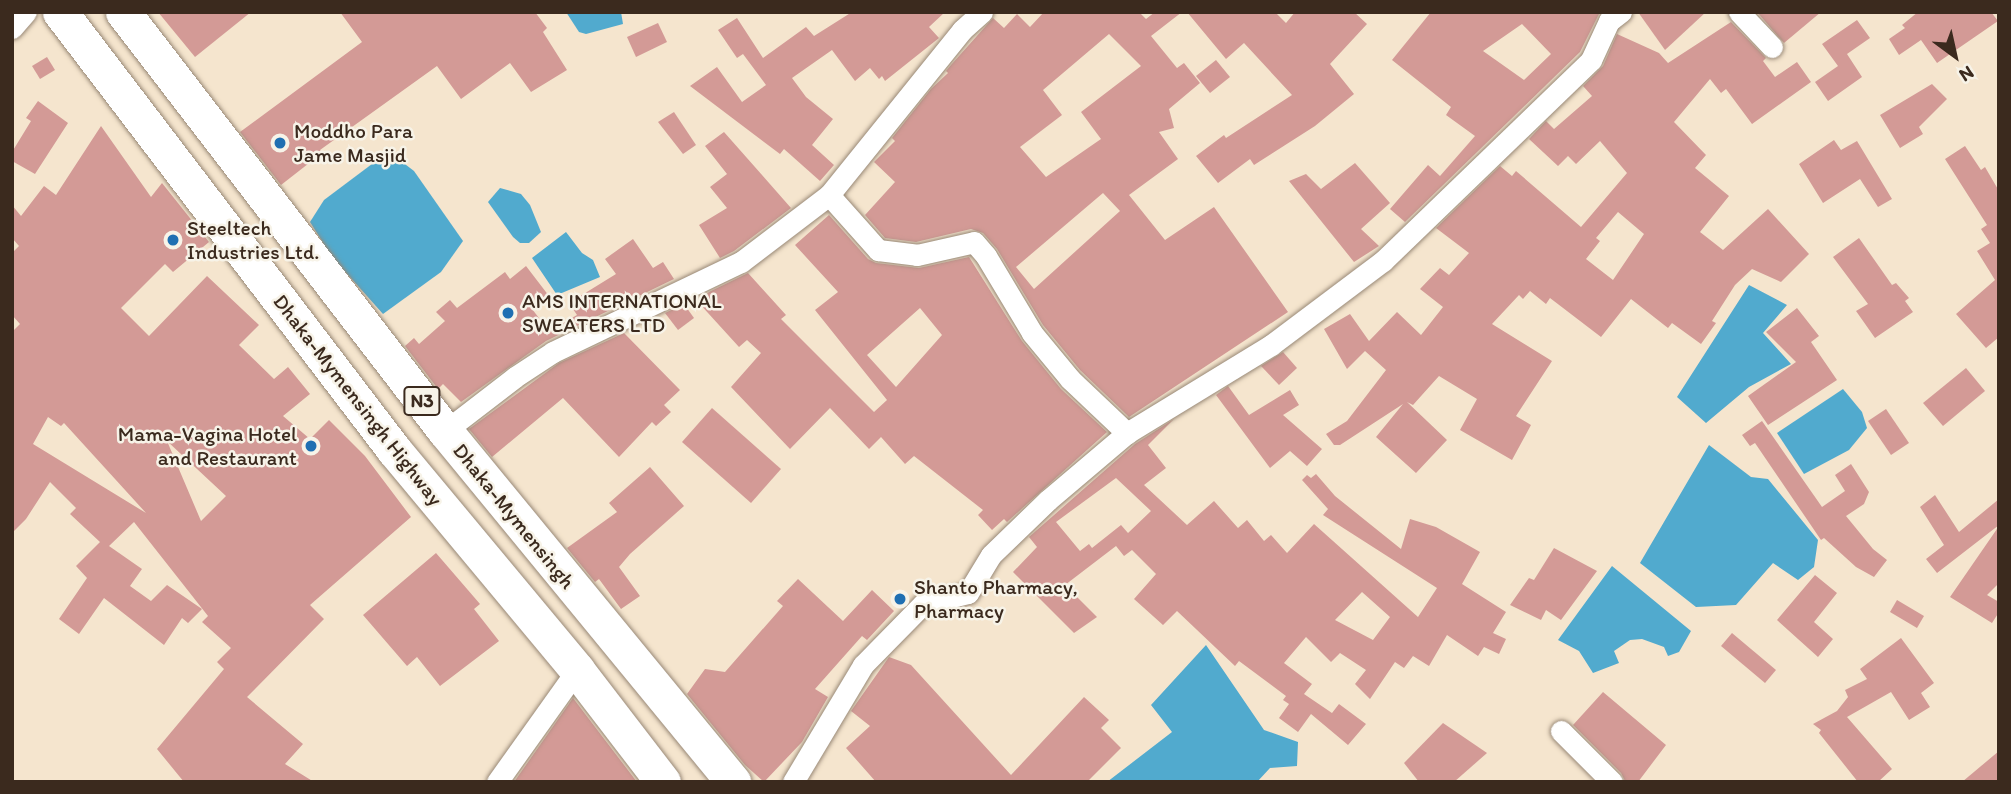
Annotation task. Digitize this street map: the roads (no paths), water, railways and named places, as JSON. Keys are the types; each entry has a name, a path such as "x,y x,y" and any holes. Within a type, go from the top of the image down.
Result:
{"highway":[{"name":"Dhaka-Mymensingh Highway","path":"60,12 394,450 577,670 663,782"},
{"name":"Dhaka-Mymensingh","path":"123,12 445,431 733,782"}],"street":[{"path":"12,28 26,12"},
{"path":"445,431 514,377 553,352 741,262 829,195 962,30 982,12"},
{"path":"793,782 863,665 923,604 968,593 991,555 1048,500 1127,433 1271,345 1383,261 1591,60 1609,21 1620,12"},
{"path":"1739,12 1772,47"},
{"path":"829,195 878,250 917,255 974,242 986,256 1032,333 1070,379 1127,433"},
{"path":"497,782 577,670"},
{"path":"1561,731 1612,782"}],"water":[{"path":"566,12 621,12 623,24 586,34 579,32"},
{"path":"393,155 414,171 463,241 441,272 383,314 332,257 310,222 324,200 372,164"},
{"path":"500,188 521,194 530,205 541,232 529,243 520,243 513,237 488,202"},
{"path":"566,232 582,253 593,260 600,277 557,295 532,258"},
{"path":"1749,285 1787,305 1763,333 1791,364 1749,387 1706,423 1677,397"},
{"path":"1843,389 1862,412 1867,428 1849,450 1804,474 1777,433"},
{"path":"1709,445 1751,477 1768,479 1818,540 1814,567 1798,580 1773,563 1736,605 1696,607 1640,563"},
{"path":"1612,566 1691,631 1679,652 1668,656 1664,647 1642,639 1630,640 1614,651 1619,663 1593,673 1579,651 1558,640"},
{"path":"1206,645 1264,730 1298,742 1297,766 1270,768 1257,782 1107,782 1172,732 1151,705"}],"place":[{"name":"Moddho Para Jame Masjid","path":"280,143"},
{"name":"Steeltech Industries Ltd.","path":"173,240"},
{"name":"AMS INTERNATIONAL SWEATERS LTD","path":"508,313"},
{"name":"Mama-Vagina Hotel and Restaurant","path":"311,446"},
{"name":"Shanto Pharmacy, Pharmacy","path":"900,599"}]}
